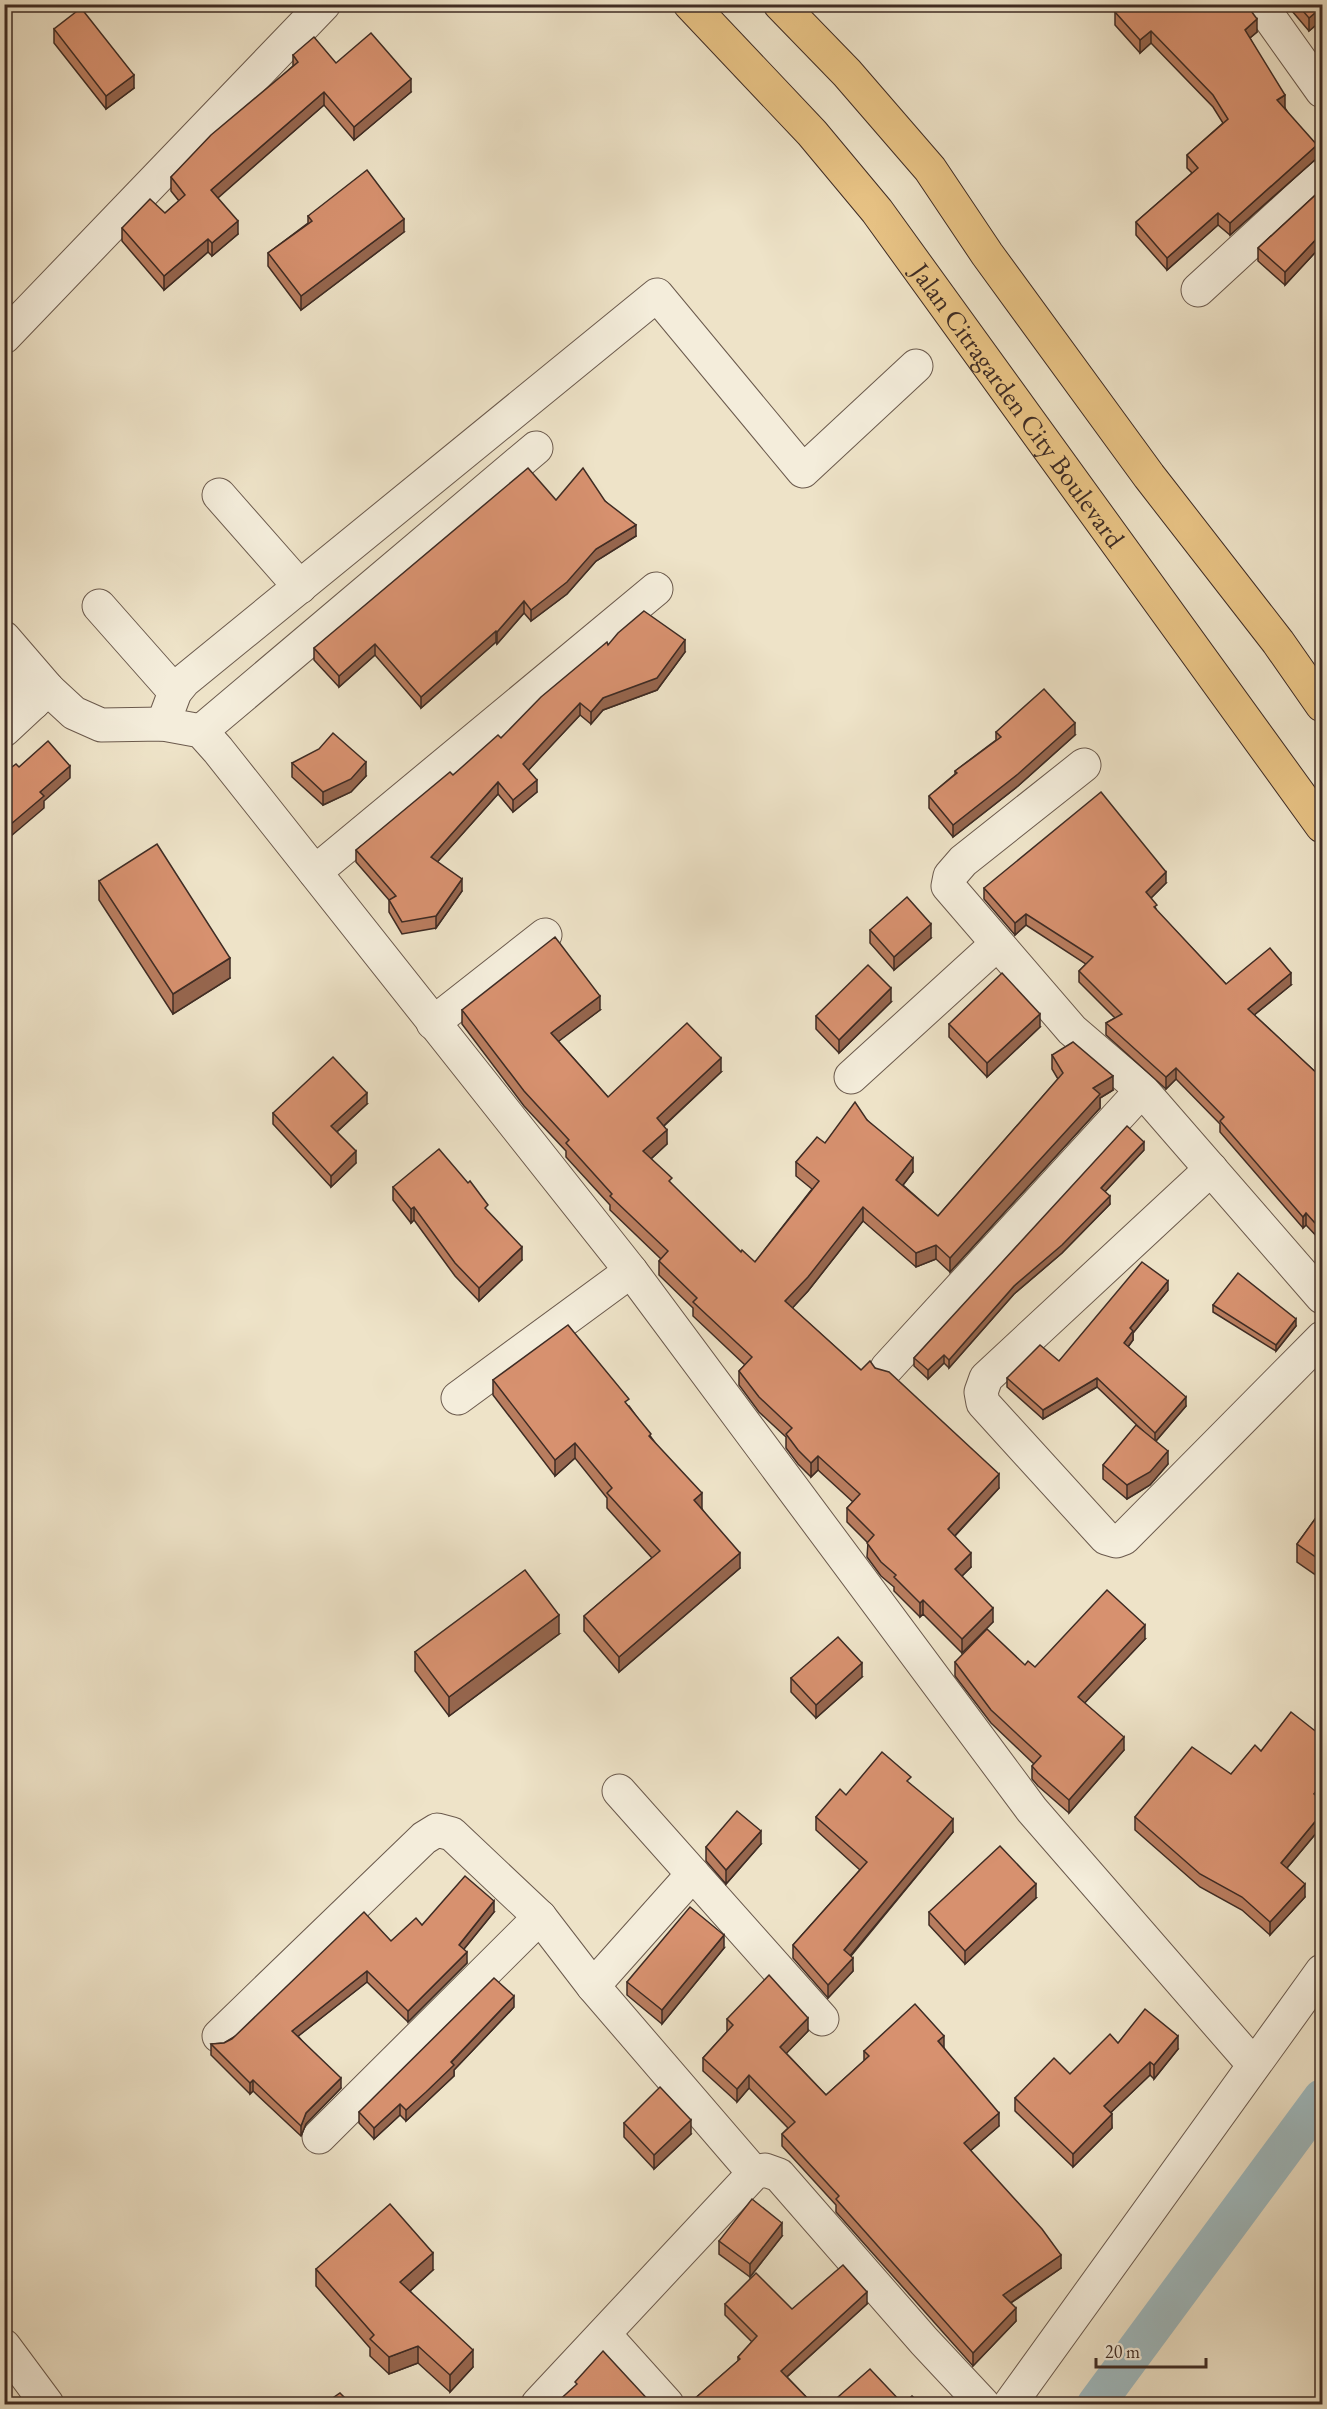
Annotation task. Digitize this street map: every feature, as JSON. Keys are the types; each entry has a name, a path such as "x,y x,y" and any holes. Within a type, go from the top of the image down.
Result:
{"main road":[{"name":"Jalan Citragarden City Boulevard","path":"690,4 812,133 877,211 1323,826"},
{"path":"780,4 847,73 930,169 987,254 1142,467 1323,705"}],"street":[{"path":"4,337 324,4"},
{"path":"1260,4 1323,91"},
{"path":"1198,290 1323,176"},
{"path":"162,724 175,692 184,681 657,295 803,471 916,366"},
{"path":"201,731 536,448"},
{"path":"219,495 300,587"},
{"path":"315,872 656,589"},
{"path":"99,606 175,692"},
{"path":"4,638 40,696"},
{"path":"4,676 101,725 162,724 201,731 631,1272 1032,1810 1253,2064"},
{"path":"4,730 40,696"},
{"path":"1084,765 963,861 950,876 948,886 1072,1030 1142,1090 1323,1297"},
{"path":"433,1023 545,934"},
{"path":"851,1077 997,944"},
{"path":"887,1368 1142,1090"},
{"path":"1211,1169 986,1378 981,1392 983,1403 1106,1538 1116,1541 1124,1538 1323,1338"},
{"path":"458,1398 631,1272"},
{"path":"619,1791 822,2019"},
{"path":"219,2036 424,1838 437,1830 452,1834 540,1917 593,1986 754,2173"},
{"path":"593,1986 693,1874"},
{"path":"319,2137 540,1917"},
{"path":"1010,2404 1253,2064 1323,1971"},
{"path":"538,2404 754,2173 765,2170 779,2175 924,2341 983,2404"},
{"path":"604,2334 667,2404"},
{"path":"4,2346 47,2404"}],"building":[{"path":"1119,4 1246,4 1257,19 1245,30 1285,95 1277,100 1317,145 1230,223 1218,213 1167,258 1136,222 1198,168 1187,155 1228,119 1213,95 1151,31 1140,40 1115,12 1121,7"},
{"path":"1297,4 1323,4 1323,8 1309,18"},
{"path":"81,8 134,75 106,96 54,29"},
{"path":"371,33 411,79 354,127 324,92 211,190 238,221 212,243 208,239 164,276 122,228 150,199 165,213 185,195 171,177 211,135 298,62 293,55 314,37 336,63"},
{"path":"4,62 11,67 4,74"},
{"path":"367,170 404,219 301,296 268,253 312,221 308,216"},
{"path":"1323,188 1323,232 1285,272 1258,248"},
{"path":"528,468 556,500 583,468 605,501 636,525 596,549 567,582 531,610 524,601 497,632 421,697 375,644 339,676 314,648"},
{"path":"644,611 685,640 657,678 603,698 591,712 580,703 523,764 537,780 513,800 498,782 431,857 462,879 436,916 402,922 389,900 396,896 356,850 450,772 453,775 498,735 501,738 541,697 607,642 608,645 618,633"},
{"path":"1044,689 1075,723 1018,774 953,825 929,796 957,773 955,771 1001,737 996,732"},
{"path":"333,733 366,762 351,779 323,792 292,763 319,749"},
{"path":"48,741 70,766 40,792 44,796 4,830 4,773 16,764 19,767"},
{"path":"1101,792 1166,872 1146,892 1157,905 1154,907 1226,984 1270,948 1291,973 1248,1009 1323,1079 1323,1232 1306,1213 1303,1217 1220,1121 1224,1117 1176,1068 1166,1077 1106,1023 1122,1014 1079,971 1093,957 1026,914 1015,923 984,888"},
{"path":"157,844 230,958 173,994 99,881"},
{"path":"907,897 931,924 894,957 870,930"},
{"path":"555,937 600,996 551,1033 608,1097 687,1023 721,1058 657,1118 667,1130 643,1151 672,1178 669,1181 741,1252 742,1250 755,1262 819,1181 796,1162 817,1137 825,1143 855,1102 867,1120 913,1158 896,1180 938,1216 1063,1073 1052,1055 1073,1042 1113,1076 1093,1088 1100,1094 950,1258 936,1245 916,1253 863,1207 808,1277 785,1301 861,1370 870,1361 875,1368 889,1372 999,1474 948,1529 971,1553 955,1569 993,1608 962,1639 923,1600 920,1603 894,1577 896,1575 881,1562 867,1543 874,1535 847,1508 860,1494 818,1456 811,1463 798,1450 786,1434 792,1428 759,1397 739,1371 752,1357 693,1302 697,1298 659,1261 668,1251 610,1196 612,1194 566,1143 569,1140 524,1091 462,1010"},
{"path":"868,965 891,988 839,1040 816,1016"},
{"path":"1002,973 1040,1014 987,1063 949,1024"},
{"path":"333,1057 367,1093 331,1126 356,1151 331,1176 273,1113"},
{"path":"1127,1126 1144,1142 1101,1188 1110,1196 1062,1245 1014,1286 949,1360 944,1355 928,1370 914,1358"},
{"path":"439,1149 468,1183 470,1181 488,1205 485,1208 522,1247 479,1288 455,1263 414,1207 411,1209 393,1187"},
{"path":"1142,1262 1168,1281 1130,1328 1133,1331 1124,1343 1186,1397 1155,1433 1097,1378 1043,1410 1007,1378 1040,1345 1059,1361"},
{"path":"1238,1273 1296,1319 1276,1345 1213,1305"},
{"path":"568,1325 629,1399 625,1402 651,1434 649,1436 702,1493 694,1500 740,1553 619,1657 584,1616 660,1551 607,1493 612,1488 575,1443 555,1460 493,1380"},
{"path":"1136,1425 1168,1451 1150,1472 1127,1485 1103,1465"},
{"path":"1323,1508 1323,1562 1297,1544"},
{"path":"525,1570 559,1615 449,1697 415,1652"},
{"path":"1107,1590 1145,1625 1078,1697 1124,1737 1069,1800 1032,1766 1041,1756 991,1710 955,1662 987,1629 1025,1665 1028,1661 1035,1667"},
{"path":"838,1637 862,1663 816,1705 791,1678"},
{"path":"1291,1712 1323,1737 1323,1783 1314,1794 1323,1801 1323,1812 1281,1863 1305,1884 1270,1922 1242,1897 1200,1874 1135,1817 1192,1747 1231,1774 1255,1745 1261,1751"},
{"path":"882,1752 911,1777 907,1781 953,1819 844,1950 853,1958 828,1985 793,1945 867,1862 816,1817 840,1789 846,1795"},
{"path":"737,1811 761,1831 726,1870 706,1847"},
{"path":"1000,1846 1036,1884 965,1951 929,1912"},
{"path":"465,1876 494,1901 459,1945 467,1952 408,2011 367,1971 292,2031 341,2078 306,2113 301,2126 253,2080 250,2083 211,2044 224,2043 232,2039 364,1912 391,1941 416,1918 422,1925"},
{"path":"690,1907 724,1935 662,2010 627,1982"},
{"path":"769,1975 808,2018 780,2047 826,2095 869,2056 864,2051 915,2004 944,2036 938,2041 999,2113 964,2143 1042,2229 1061,2255 1003,2295 1016,2308 973,2353 836,2199 839,2196 782,2134 795,2122 749,2075 737,2089 703,2058 733,2025 727,2019"},
{"path":"494,1978 514,1996 451,2062 454,2065 426,2092 406,2110 400,2104 374,2128 359,2112"},
{"path":"1145,2009 1178,2036 1154,2065 1150,2062 1104,2106 1112,2114 1073,2154 1015,2098 1054,2058 1070,2074 1110,2034 1118,2043"},
{"path":"660,2087 691,2120 654,2155 624,2123"},
{"path":"752,2199 782,2223 750,2264 719,2241"},
{"path":"390,2204 433,2253 400,2282 473,2350 450,2375 418,2346 389,2357 370,2339 374,2335 316,2269"},
{"path":"843,2265 867,2292 781,2371 813,2404 695,2404 692,2401 740,2359 738,2357 757,2336 725,2304 756,2273 792,2309"},
{"path":"603,2351 652,2404 555,2404 577,2384 575,2382"},
{"path":"870,2369 903,2404 830,2404"},
{"path":"340,2393 351,2404 324,2404"},
{"path":"4,2394 10,2404 4,2404"},
{"path":"912,2396 921,2404 903,2404"}],"waterway":[{"path":"1096,2404 1322,2098"}]}
